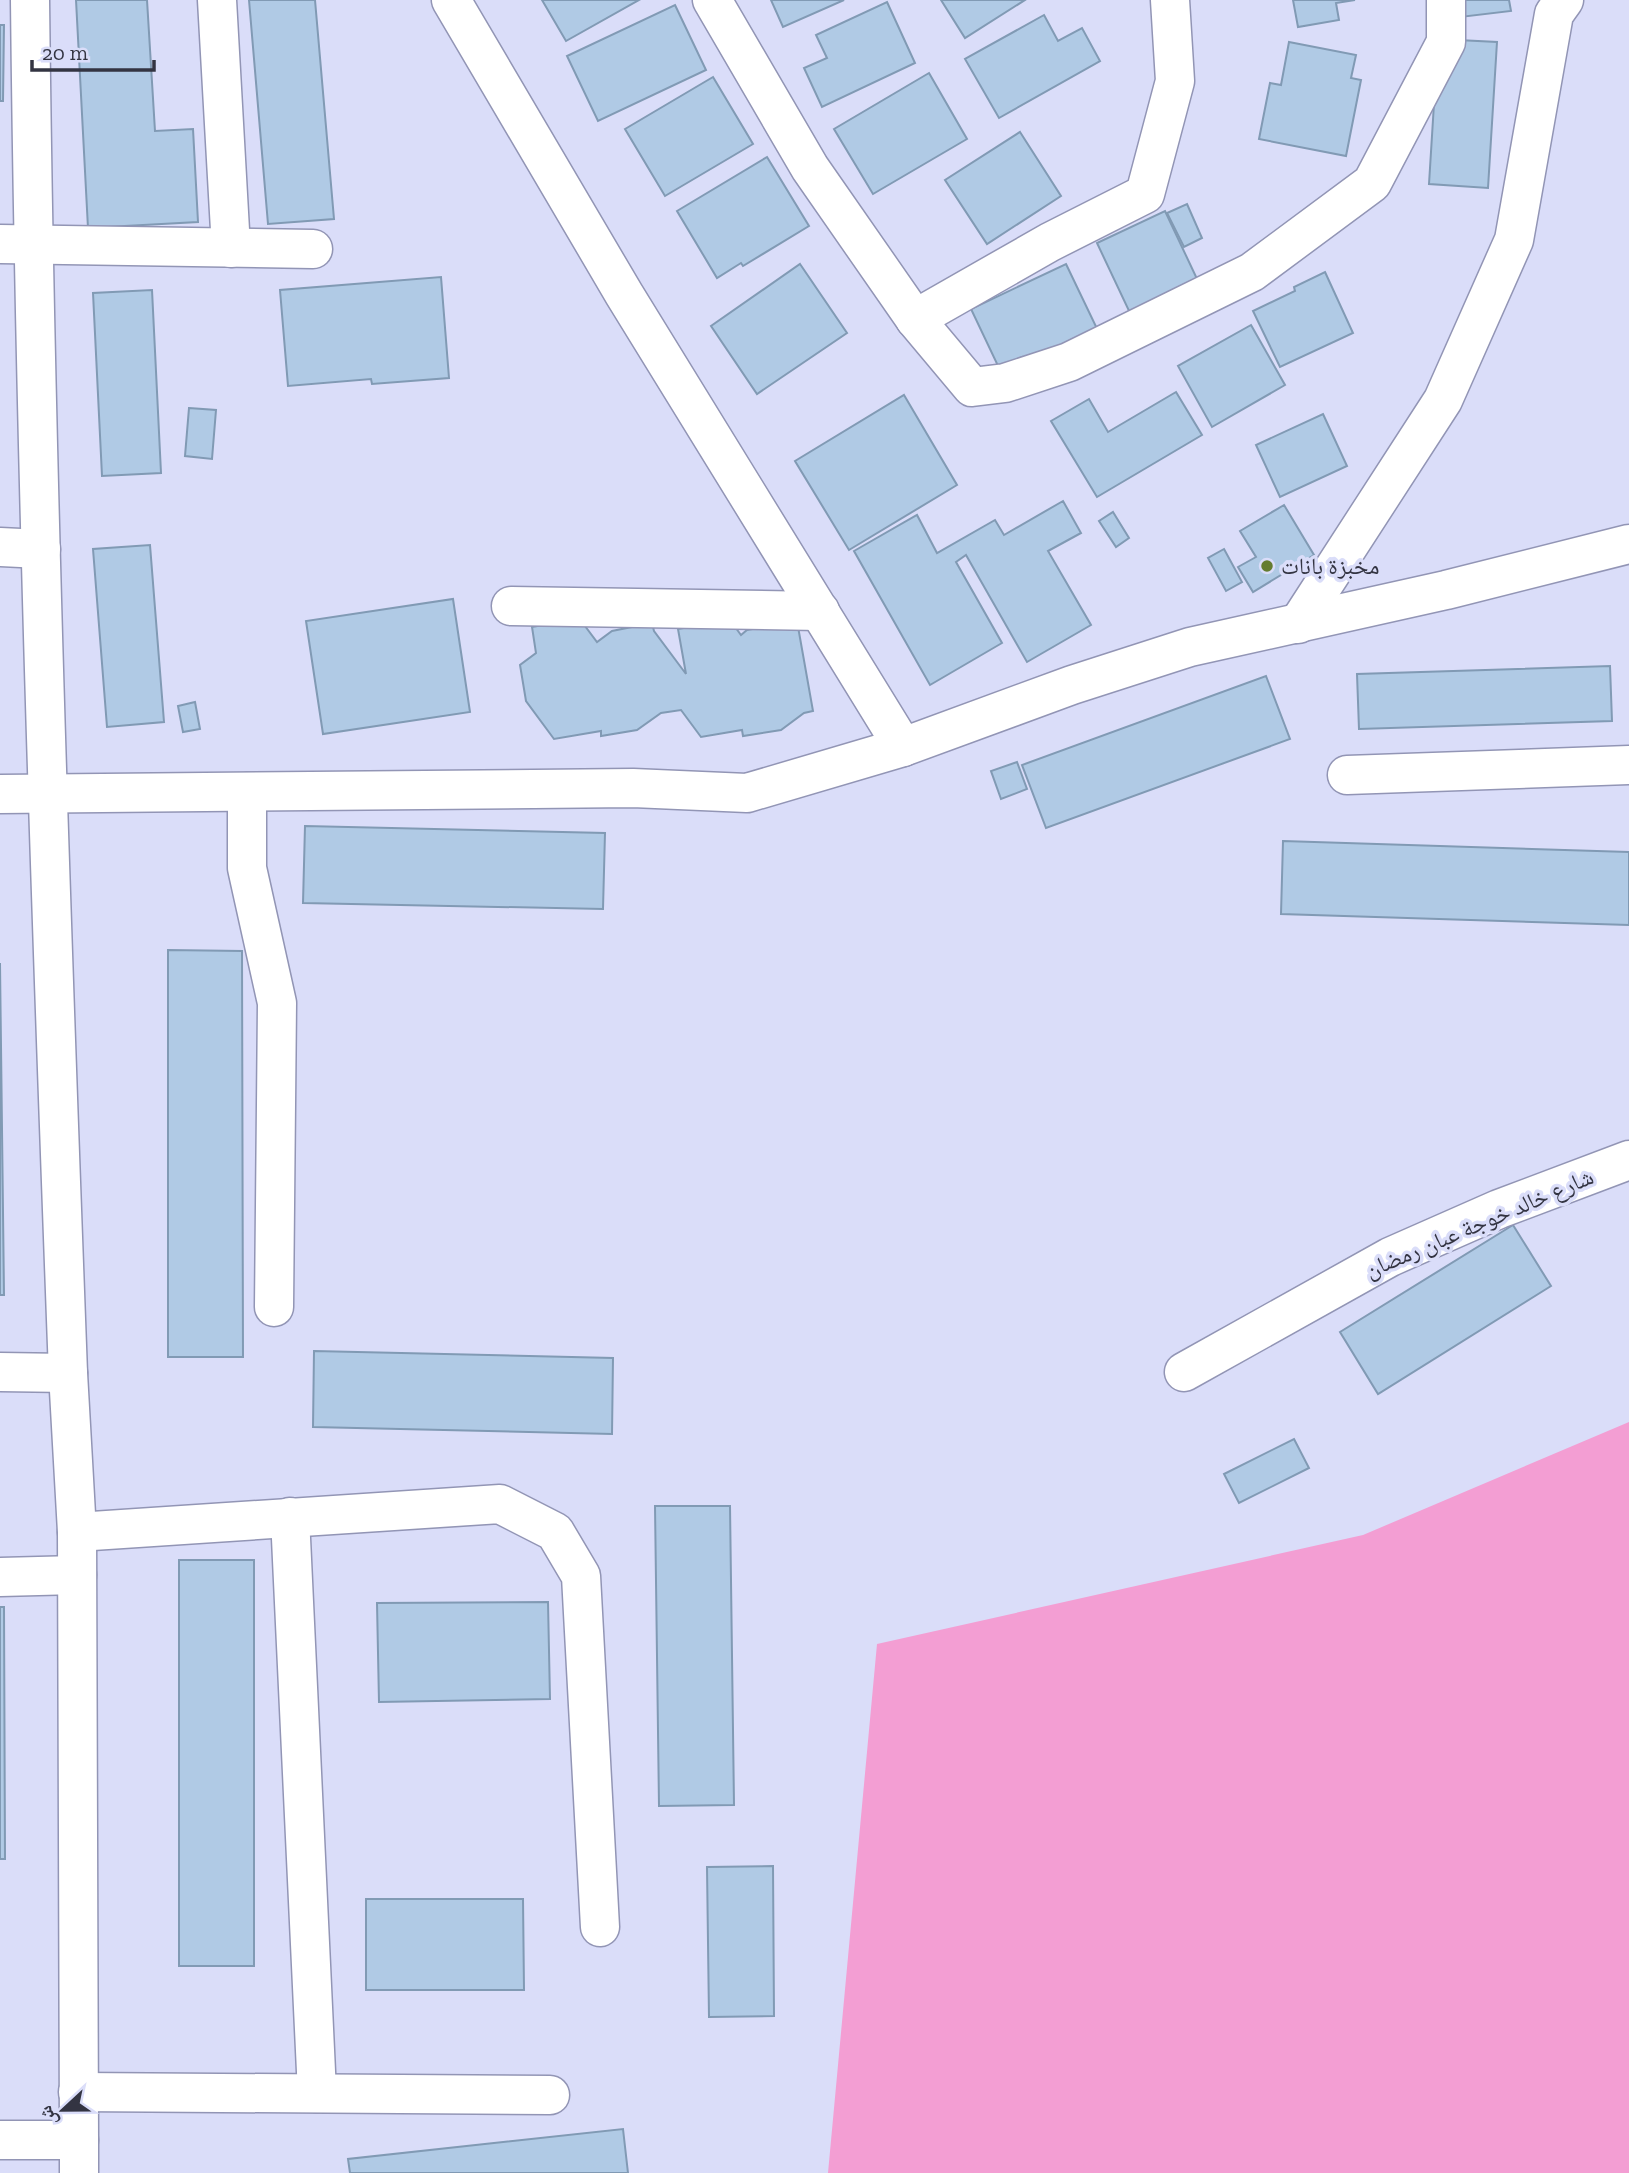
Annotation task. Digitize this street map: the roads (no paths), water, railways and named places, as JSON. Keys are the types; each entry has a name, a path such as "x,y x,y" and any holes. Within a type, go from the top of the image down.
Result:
{"street":[{"path":"0,2140 79,2156 77,1532 68,1373 41,549 16,245 30,0"},
{"path":"217,0 231,248"},
{"path":"450,0 624,294 903,747"},
{"path":"712,0 810,168 915,319 971,387 1005,383 1069,362 1252,272 1372,183 1446,42 1446,0"},
{"path":"915,319 1050,242 1145,194 1175,81 1170,0"},
{"path":"1298,624 1443,400 1514,240 1556,5"},
{"path":"16,245 313,249"},
{"path":"0,794 633,788 747,793 903,747 1072,685 1190,647 1298,624 1629,544"},
{"path":"0,547 41,549"},
{"path":"511,606 820,611"},
{"path":"1347,775 1629,765"},
{"path":"247,792 247,868 278,1003 274,1307"},
{"name":"شارع خالد خوجة عبان رمضان","path":"1184,1372 1390,1257 1499,1209 1629,1160"},
{"path":"0,1372 68,1373"},
{"path":"77,1532 500,1504 555,1532 581,1576 600,1927"},
{"path":"290,1517 317,2093"},
{"path":"0,1577 77,1576"},
{"path":"78,2092 550,2095"}],"place":[{"name":"مخبزة بانات","path":"1267,566"}]}
